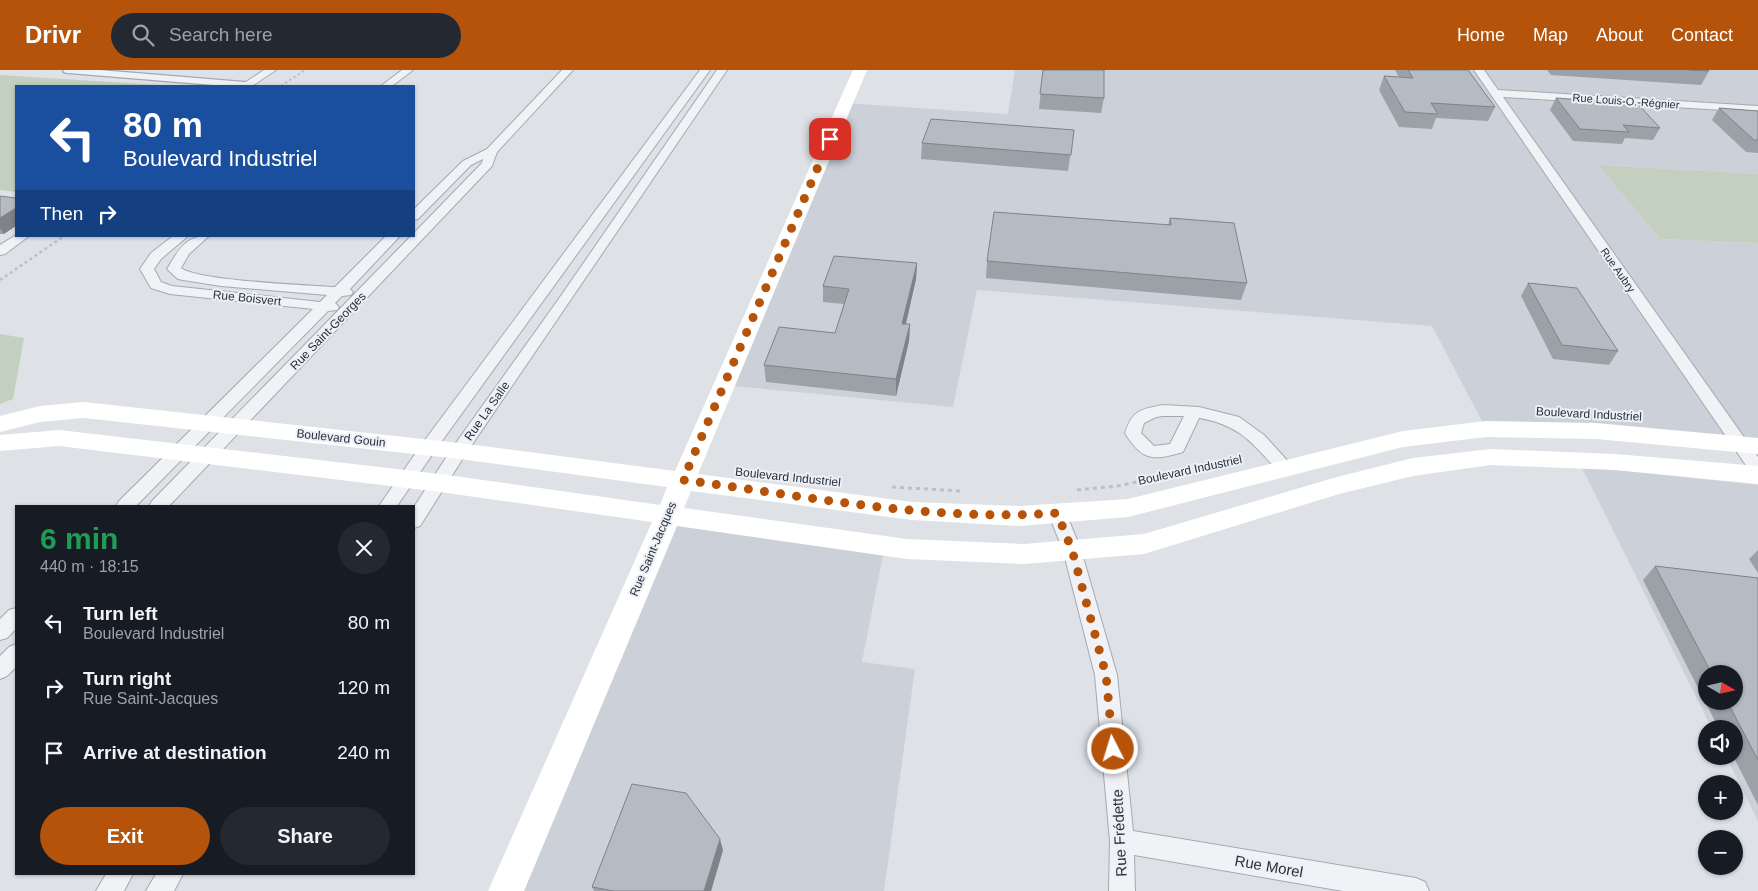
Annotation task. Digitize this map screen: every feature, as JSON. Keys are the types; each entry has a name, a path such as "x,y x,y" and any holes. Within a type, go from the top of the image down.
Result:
{"street":[{"path":"246,85 270,70"},
{"path":"387,85 408,70"},
{"name":"Rue Saint-Georges","path":"415,215 468,163 491,151 568,70"},
{"name":"Rue Aubry","path":"1479,70 1749,445 1758,470"},
{"name":"Rue Saint-Jacques","path":"506,891 683,480 854,74"},
{"name":"Rue La Salle","path":"389,505 629,172 710,75"},
{"name":"Rue La Salle","path":"415,520 459,451 652,174 710,75"},
{"name":"Rue Louis-O.-Régnier","path":"1495,93 1758,109"},
{"name":"Rue Saint-Georges","path":"159,505 488,164 491,151"},
{"path":"629,172 652,174"},
{"path":"0,252 22,237"},
{"path":"181,237 156,256 147,269 151,277 174,269 184,252 202,237"},
{"name":"Rue Saint-Georges","path":"126,505 393,237"},
{"name":"Rue Boisvert","path":"174,269 183,276 221,282 364,294"},
{"name":"Rue Boisvert","path":"151,277 156,285 170,290 349,309"},
{"path":"536,300 563,303"},
{"name":"Boulevard Gouin","path":"0,424 40,414 84,410 459,451 683,480"},
{"path":"1194,412 1220,416 1240,425 1264,445 1285,468"},
{"name":"Boulevard Industriel","path":"683,480 912,511 1019,516 1128,508 1403,439 1486,429 1596,430 1749,445"},
{"path":"1462,433 1484,458"},
{"path":"1625,433 1646,464"},
{"path":"0,443 59,438 440,483 908,549 1024,554 1144,544 1346,483 1413,466 1484,458 1646,464 1758,476"},
{"name":"Rue Frédette","path":"1057,513 1072,550 1106,675 1122,841 1122,891"},
{"path":"0,632 15,617"},
{"path":"0,670 15,654"},
{"name":"Rue Morel","path":"1122,841 1416,891"},
{"path":"108,891 120,875"},
{"path":"159,891 170,875"}],"lane":[{"path":"66,70 100,71 246,85"}],"path":[{"path":"282,85 305,70"},
{"path":"0,280 63,237"},
{"name":"Boulevard Industriel","path":"1072,490 1116,486 1193,470"},
{"path":"884,486 970,492"}],"shaded area":[{"path":"1015,70 1758,70 1758,174 1598,165 1660,239 1758,243 1758,446 1486,429 1432,326 977,290 953,407 724,385 845,103 1008,114"},
{"path":"1581,466 1758,485 1758,821 1743,791 1743,775 1735,775 1730,765 1743,765 1743,720 1708,720 1703,710 1743,710 1743,665 1698,665 1698,701"},
{"path":"668,515 885,545 862,662 915,669 884,891 506,891"}],"green space":[{"path":"0,75 159,85 15,85 15,192 0,190"},
{"path":"1598,165 1758,174 1758,243 1660,239"},
{"path":"0,334 24,338 13,399 0,404"}],"building":[{"path":"1043,70 1104,70 1104,98 1040,94"},
{"path":"1408,70 1468,70 1495,107 1431,103 1438,114 1405,112 1384,76 1413,78"},
{"path":"1556,98 1638,104 1660,128 1623,125 1629,132 1580,129"},
{"path":"1719,108 1758,111 1758,140 1754,140"},
{"path":"931,119 1074,130 1071,155 922,143"},
{"path":"0,196 15,198 15,209 0,218"},
{"path":"994,212 1171,225 1170,218 1234,223 1247,283 987,261"},
{"path":"834,256 917,263 902,324 910,324 896,379 764,365 779,327 835,333 849,289 823,286"},
{"path":"1528,283 1577,288 1618,351 1562,345"},
{"path":"1655,566 1758,578 1758,760 1743,731 1743,720 1737,720 1732,710 1743,710 1743,665 1707,665"},
{"path":"632,784 686,793 720,839 704,891 614,891 592,887"}],"route":[{"path":"830,139 683,480 912,511 1019,516 1057,513 1072,550 1106,675 1113,749"}]}
